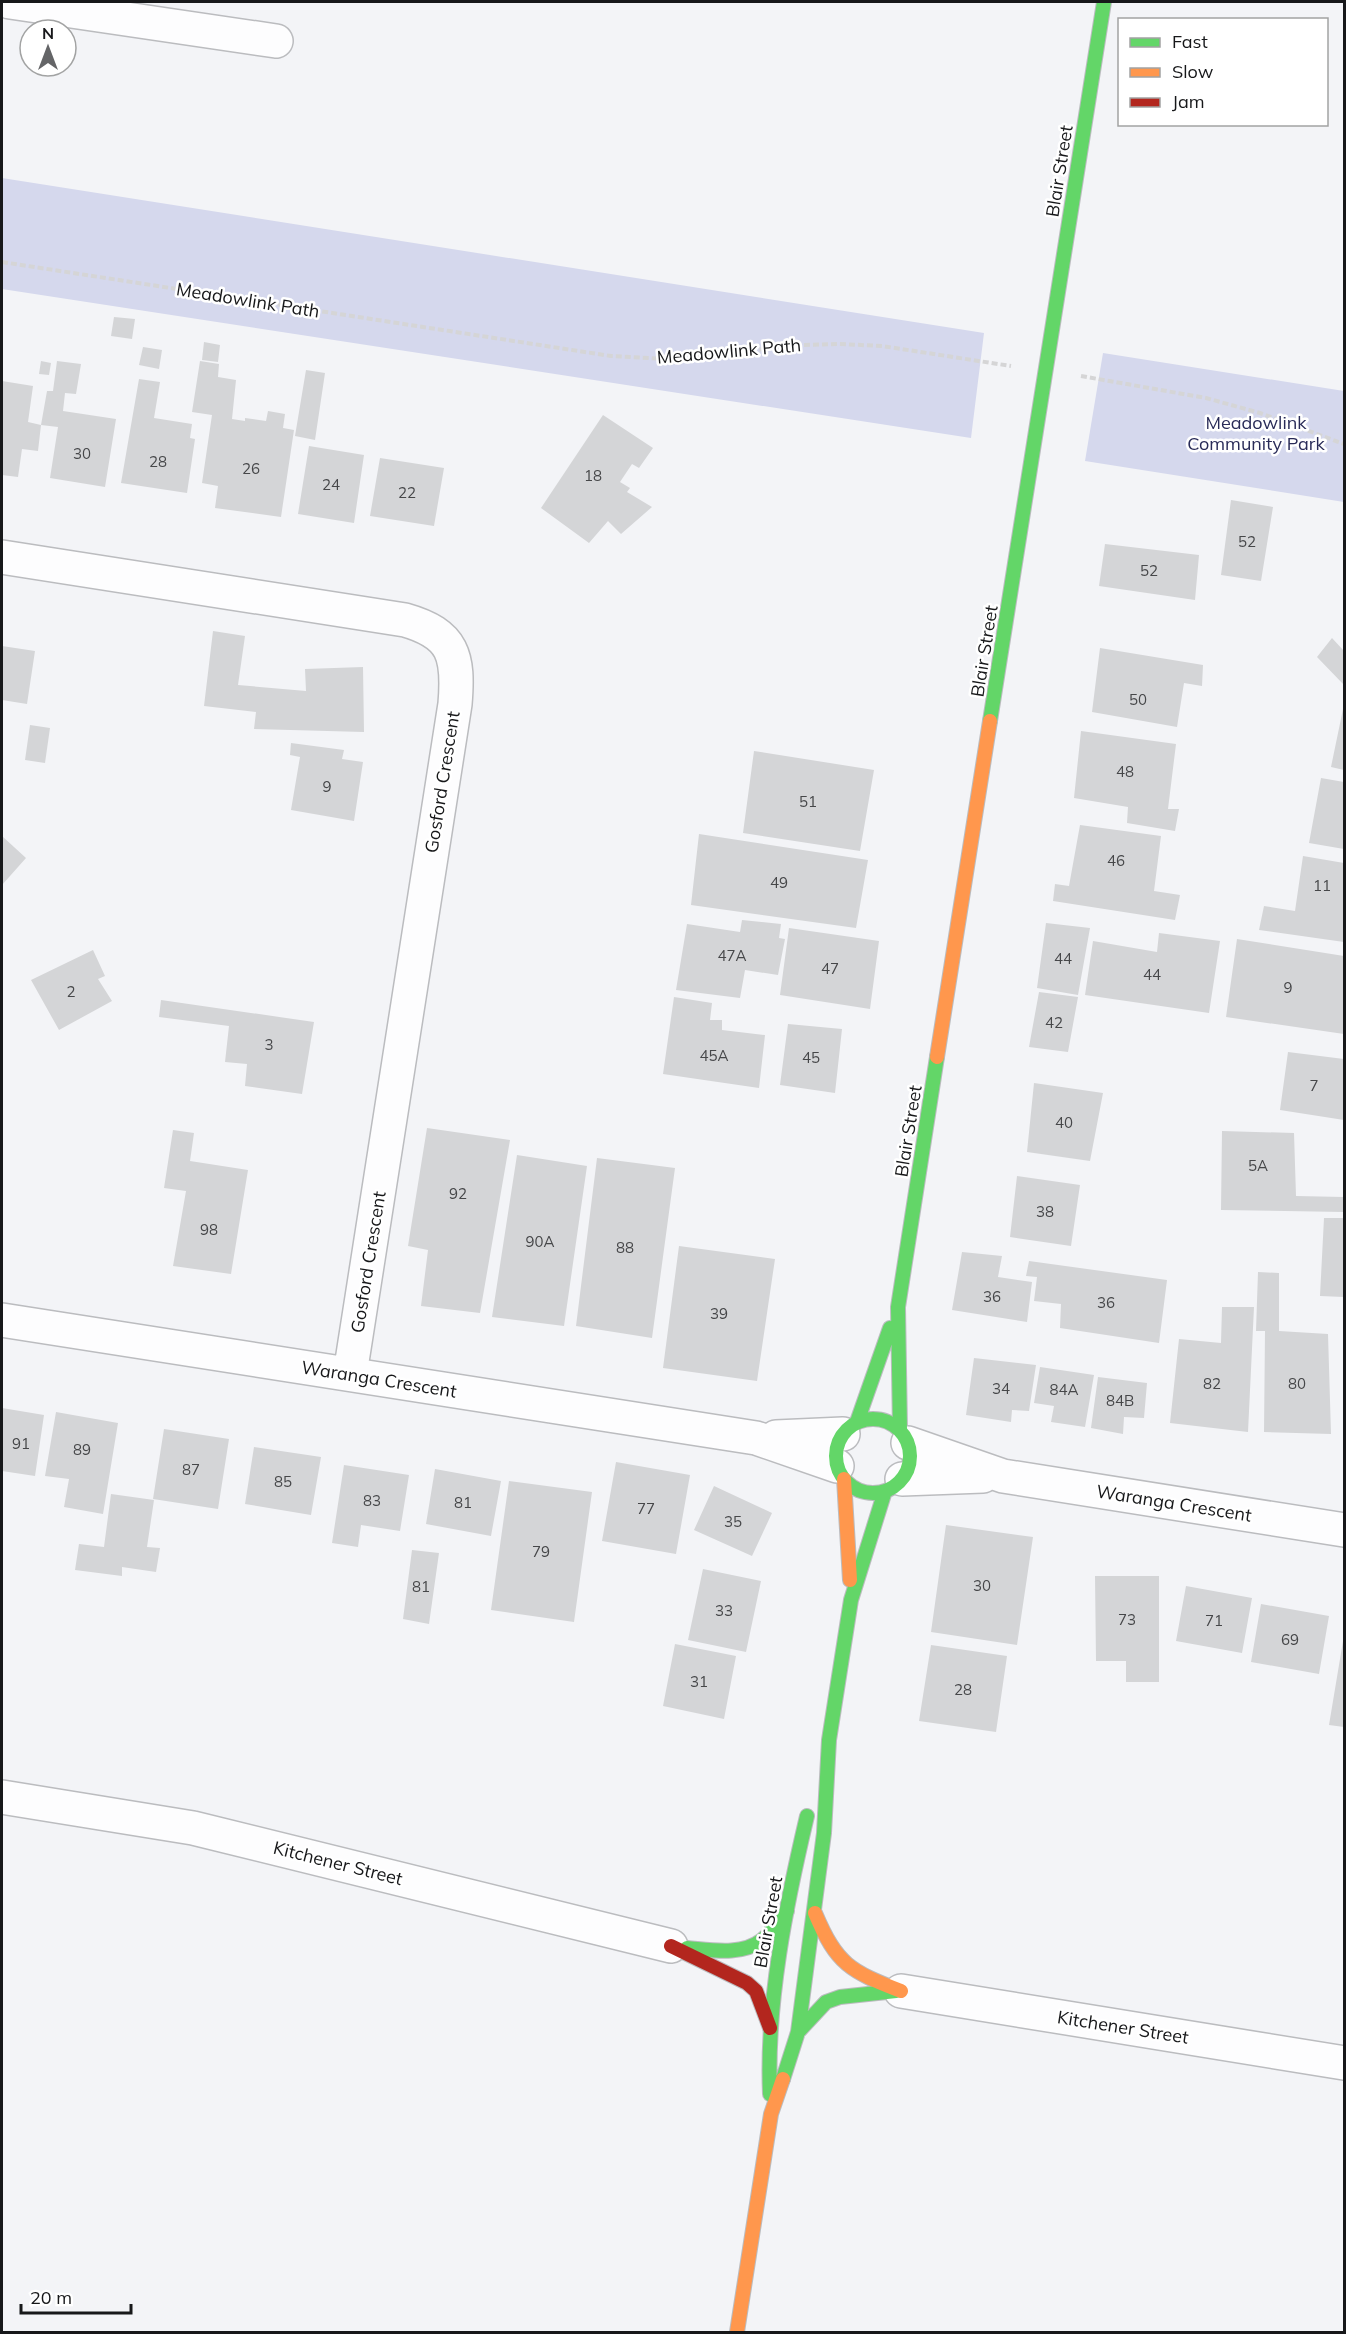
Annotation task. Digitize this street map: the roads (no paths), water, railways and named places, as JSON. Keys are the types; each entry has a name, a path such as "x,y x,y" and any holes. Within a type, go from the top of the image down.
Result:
{"street":[{"path":"10,2 276,41"},
{"name":"Blair Street","path":"904,1436 898,1307 1104,2"},
{"name":"Gosford Crescent","path":"2,557 405,620 426,626 444,640 451,650 456,664 455,704 350,1374"},
{"name":"Blair Street","path":"850,1428 898,1307"},
{"name":"Waranga Crescent","path":"2,1320 756,1438 841,1473"},
{"path":"880,1419 891,1423 904,1436 910,1461 894,1485 874,1493 863,1492 841,1473 837,1444 850,1428 880,1419"},
{"name":"Waranga Crescent","path":"756,1438 850,1428"},
{"name":"Waranga Crescent","path":"904,1436 1003,1476 1344,1530"},
{"name":"Blair Street","path":"841,1473 851,1600"},
{"name":"Waranga Crescent","path":"894,1485 1003,1476"},
{"name":"Blair Street","path":"737,2332 771,2114 798,2032 824,1833 829,1740 851,1600 894,1485"},
{"name":"Blair Street","path":"771,2114 768,2067 770,2028 787,1911 806,1819 829,1740"},
{"name":"Kitchener Street","path":"2,1797 204,1830 670,1946"},
{"path":"670,1946 720,1951 747,1948 767,1936 787,1911"},
{"path":"815,1913 826,1943 832,1953 845,1965 855,1972 901,1991"},
{"path":"670,1946 747,1983 756,1992 770,2028"},
{"path":"798,2032 826,2002 840,1997 901,1991"},
{"name":"Kitchener Street","path":"901,1991 1344,2063"}],"park label":[{"name":"Meadowlink Community Park","path":"1256,432"}]}
